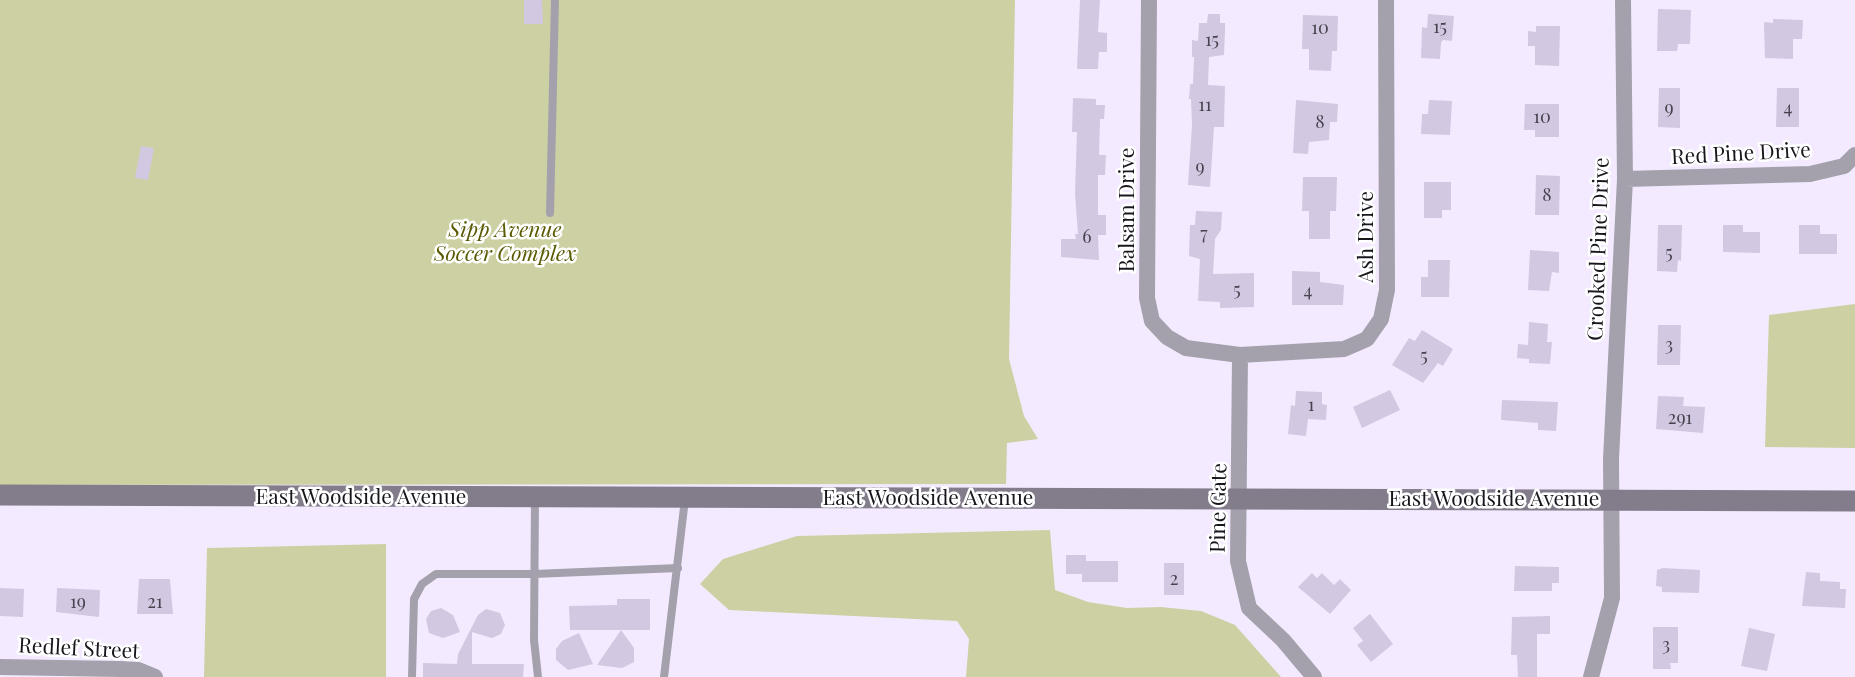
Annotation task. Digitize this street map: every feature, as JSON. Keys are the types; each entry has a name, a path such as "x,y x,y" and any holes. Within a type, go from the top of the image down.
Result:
{"main road":[{"name":"East Woodside Avenue","path":"0,495 1855,501"}],"street":[{"name":"Balsam Drive","path":"1149,0 1147,298 1152,321 1167,337 1186,348 1240,355"},
{"name":"Ash Drive","path":"1240,355 1344,349 1367,340 1381,319 1387,290 1386,0"},
{"name":"Crooked Pine Drive","path":"1591,677 1612,598 1611,499 1625,179 1623,0"},
{"name":"Red Pine Drive","path":"1625,179 1810,174 1844,166 1855,155"},
{"name":"Pine Gate","path":"1240,355 1238,561 1249,608 1283,640 1314,677"},
{"name":"Redlef Street","path":"0,667 138,670 155,677"}],"lane":[{"path":"550,213 555,0"},
{"path":"536,497 534,574 538,677"},
{"path":"664,677 685,498"},
{"path":"412,677 414,599 422,584 436,574 534,574 678,568"}],"green space":[{"name":"Sipp Avenue Soccer Complex","path":"0,0 1015,0 1009,359 1024,416 1038,439 1007,443 1006,484 0,485"},
{"path":"1855,304 1855,448 1765,447 1769,315"},
{"path":"1050,530 1055,590 1088,602 1127,608 1161,607 1201,611 1235,625 1281,677 966,677 969,639 957,621 729,610 700,584 723,559 797,536"},
{"path":"386,544 386,677 204,677 207,548"}],"building":[{"path":"524,0 542,0 543,24 524,24"},
{"path":"1080,0 1100,0 1098,32 1107,33 1107,52 1099,52 1098,69 1077,69"},
{"path":"1658,9 1691,10 1690,44 1678,44 1677,51 1657,51"},
{"path":"1208,14 1220,14 1220,23 1225,23 1224,55 1209,57 1208,85 1225,86 1224,127 1214,127 1210,187 1188,185 1192,125 1189,99 1190,84 1193,84 1194,57 1192,40 1198,41 1199,23 1207,23"},
{"path":"1428,14 1454,16 1452,41 1443,40 1441,43 1440,59 1421,58 1422,27 1427,28"},
{"path":"1303,15 1338,16 1337,51 1332,51 1331,71 1309,70 1309,49 1302,49"},
{"path":"1773,19 1803,20 1802,39 1793,39 1793,59 1765,58 1764,22 1773,23"},
{"path":"1536,26 1560,26 1559,66 1535,65 1535,46 1528,46 1528,31 1536,32"},
{"path":"1659,88 1680,88 1680,128 1658,127"},
{"path":"1777,88 1799,88 1799,127 1776,127"},
{"path":"1073,98 1096,99 1096,105 1105,105 1104,119 1100,119 1099,155 1106,155 1105,175 1098,175 1098,215 1106,215 1106,235 1098,235 1099,260 1061,257 1061,239 1076,239 1075,234 1078,234 1075,193 1077,132 1072,132"},
{"path":"1296,100 1338,104 1337,122 1330,122 1329,140 1309,142 1308,154 1293,153"},
{"path":"1429,100 1452,101 1450,135 1421,134 1422,114 1428,114"},
{"path":"1525,104 1559,104 1559,137 1535,137 1535,130 1524,130"},
{"path":"141,146 154,148 148,180 135,178"},
{"path":"1536,175 1560,176 1559,215 1535,215"},
{"path":"1303,177 1337,177 1336,211 1330,211 1330,239 1309,239 1309,211 1302,211"},
{"path":"1424,182 1451,182 1451,210 1442,210 1442,218 1424,218"},
{"path":"1196,211 1222,212 1221,230 1215,239 1213,274 1254,273 1254,307 1220,308 1220,302 1198,301 1200,259 1189,256 1190,225 1195,225"},
{"path":"1658,225 1682,225 1681,261 1678,260 1677,272 1657,271"},
{"path":"1723,225 1743,225 1743,232 1760,232 1760,253 1723,252"},
{"path":"1799,225 1820,225 1820,234 1837,234 1837,254 1799,254"},
{"path":"1530,250 1559,252 1559,273 1552,272 1549,291 1528,290"},
{"path":"1428,260 1450,260 1449,297 1421,297 1421,277 1428,277"},
{"path":"1292,271 1320,272 1320,282 1344,285 1343,305 1292,305"},
{"path":"1529,322 1548,324 1547,342 1552,342 1550,364 1529,363 1529,359 1517,358 1518,344 1528,345"},
{"path":"1658,325 1681,325 1680,365 1657,365"},
{"path":"1422,330 1453,349 1443,366 1438,363 1423,383 1392,365 1409,338 1415,341"},
{"path":"1390,390 1400,410 1362,428 1353,407"},
{"path":"1296,391 1322,392 1322,404 1327,405 1326,420 1308,419 1306,436 1288,434 1291,405 1295,406"},
{"path":"1658,396 1684,397 1683,406 1705,407 1703,433 1656,429"},
{"path":"1502,400 1558,402 1556,431 1538,430 1538,423 1501,420"},
{"path":"1066,555 1086,555 1086,561 1118,561 1118,582 1082,582 1082,574 1066,574"},
{"path":"1164,563 1184,563 1184,595 1164,595"},
{"path":"1515,566 1559,567 1559,583 1552,583 1552,591 1514,591"},
{"path":"1657,570 1700,570 1699,593 1662,592 1662,587 1656,586"},
{"path":"1806,572 1820,573 1820,581 1840,582 1840,589 1846,589 1845,608 1802,606"},
{"path":"1312,573 1317,578 1322,573 1334,585 1340,579 1351,590 1330,614 1298,587"},
{"path":"139,579 170,579 173,614 137,614"},
{"path":"0,588 24,589 23,617 0,616"},
{"path":"57,588 100,590 99,617 56,612"},
{"path":"617,599 650,599 650,630 570,630 569,606 617,605"},
{"path":"441,608 453,615 460,632 443,638 429,633 426,619 431,611"},
{"path":"486,609 500,613 505,625 501,634 492,638 472,632 472,664 524,664 523,677 423,677 423,663 457,664 458,654 478,615"},
{"path":"1370,614 1393,644 1371,662 1357,645 1363,641 1353,628"},
{"path":"1550,616 1550,634 1537,634 1537,677 1518,677 1517,655 1511,655 1512,617"},
{"path":"1653,627 1678,627 1678,663 1670,663 1671,669 1653,669"},
{"path":"1749,628 1775,634 1767,671 1741,666"},
{"path":"621,630 634,648 634,662 622,668 597,665"},
{"path":"579,633 593,664 568,670 556,660 556,649 562,641"}]}
